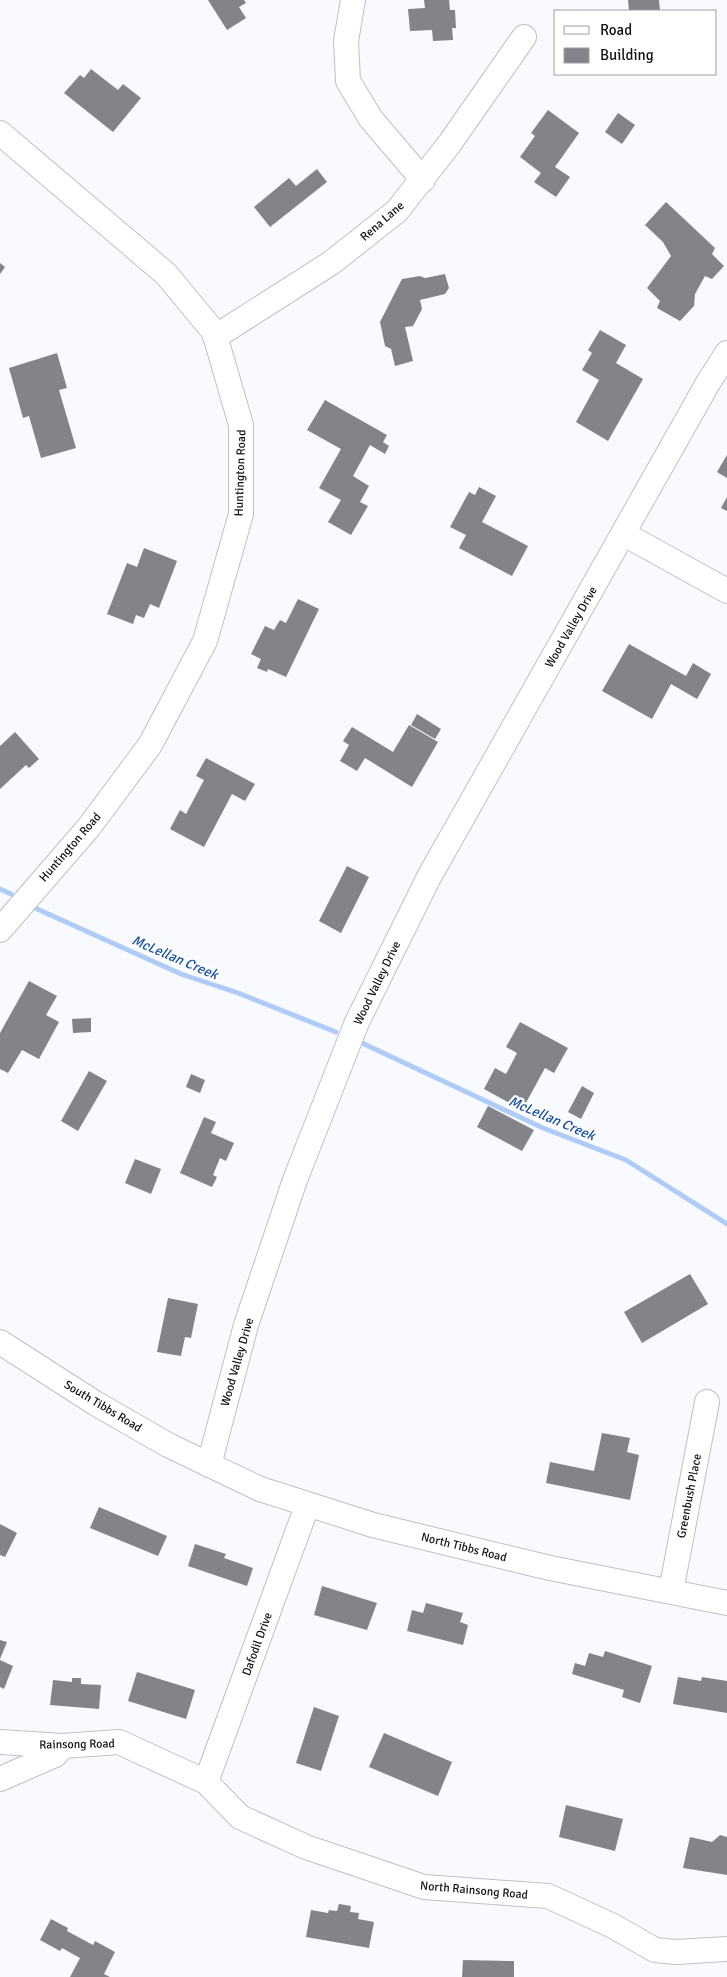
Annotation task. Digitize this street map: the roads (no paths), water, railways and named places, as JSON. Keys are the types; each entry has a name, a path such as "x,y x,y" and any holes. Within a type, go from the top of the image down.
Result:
{"street":[{"path":"353,0 346,41 348,81 371,119 423,180"},
{"name":"Rena Lane","path":"215,337 332,263 397,211 423,180 524,37"},
{"name":"Huntington Road","path":"0,133 166,274 214,332 241,425 241,514 205,641 150,744 89,827 0,930"},
{"name":"Wood Valley Drive","path":"208,1465 246,1325 295,1180 357,1022 429,877 708,383 727,353"},
{"path":"624,534 727,590"},
{"name":"South Tibbs Road","path":"0,1342 95,1403 168,1445 208,1465"},
{"name":"Greenbush Place","path":"671,1591 707,1402"},
{"name":"North Tibbs Road","path":"208,1465 260,1489 307,1506 373,1525 550,1568 727,1603"},
{"name":"Dafodil Drive","path":"206,1782 307,1506"},
{"name":"Rainsong Road","path":"0,1742 63,1746 119,1742 206,1782"},
{"path":"0,1779 55,1755 63,1746"},
{"name":"North Rainsong Road","path":"206,1782 240,1817 306,1847 424,1887 548,1896 613,1926 655,1950 676,1952 727,1949"}],"waterway":[{"name":"McLellan Creek","path":"0,889 11,894"},
{"name":"McLellan Creek","path":"35,908 181,974 238,993 336,1032"},
{"name":"McLellan Creek","path":"362,1043 543,1128 626,1160 727,1224"}]}
